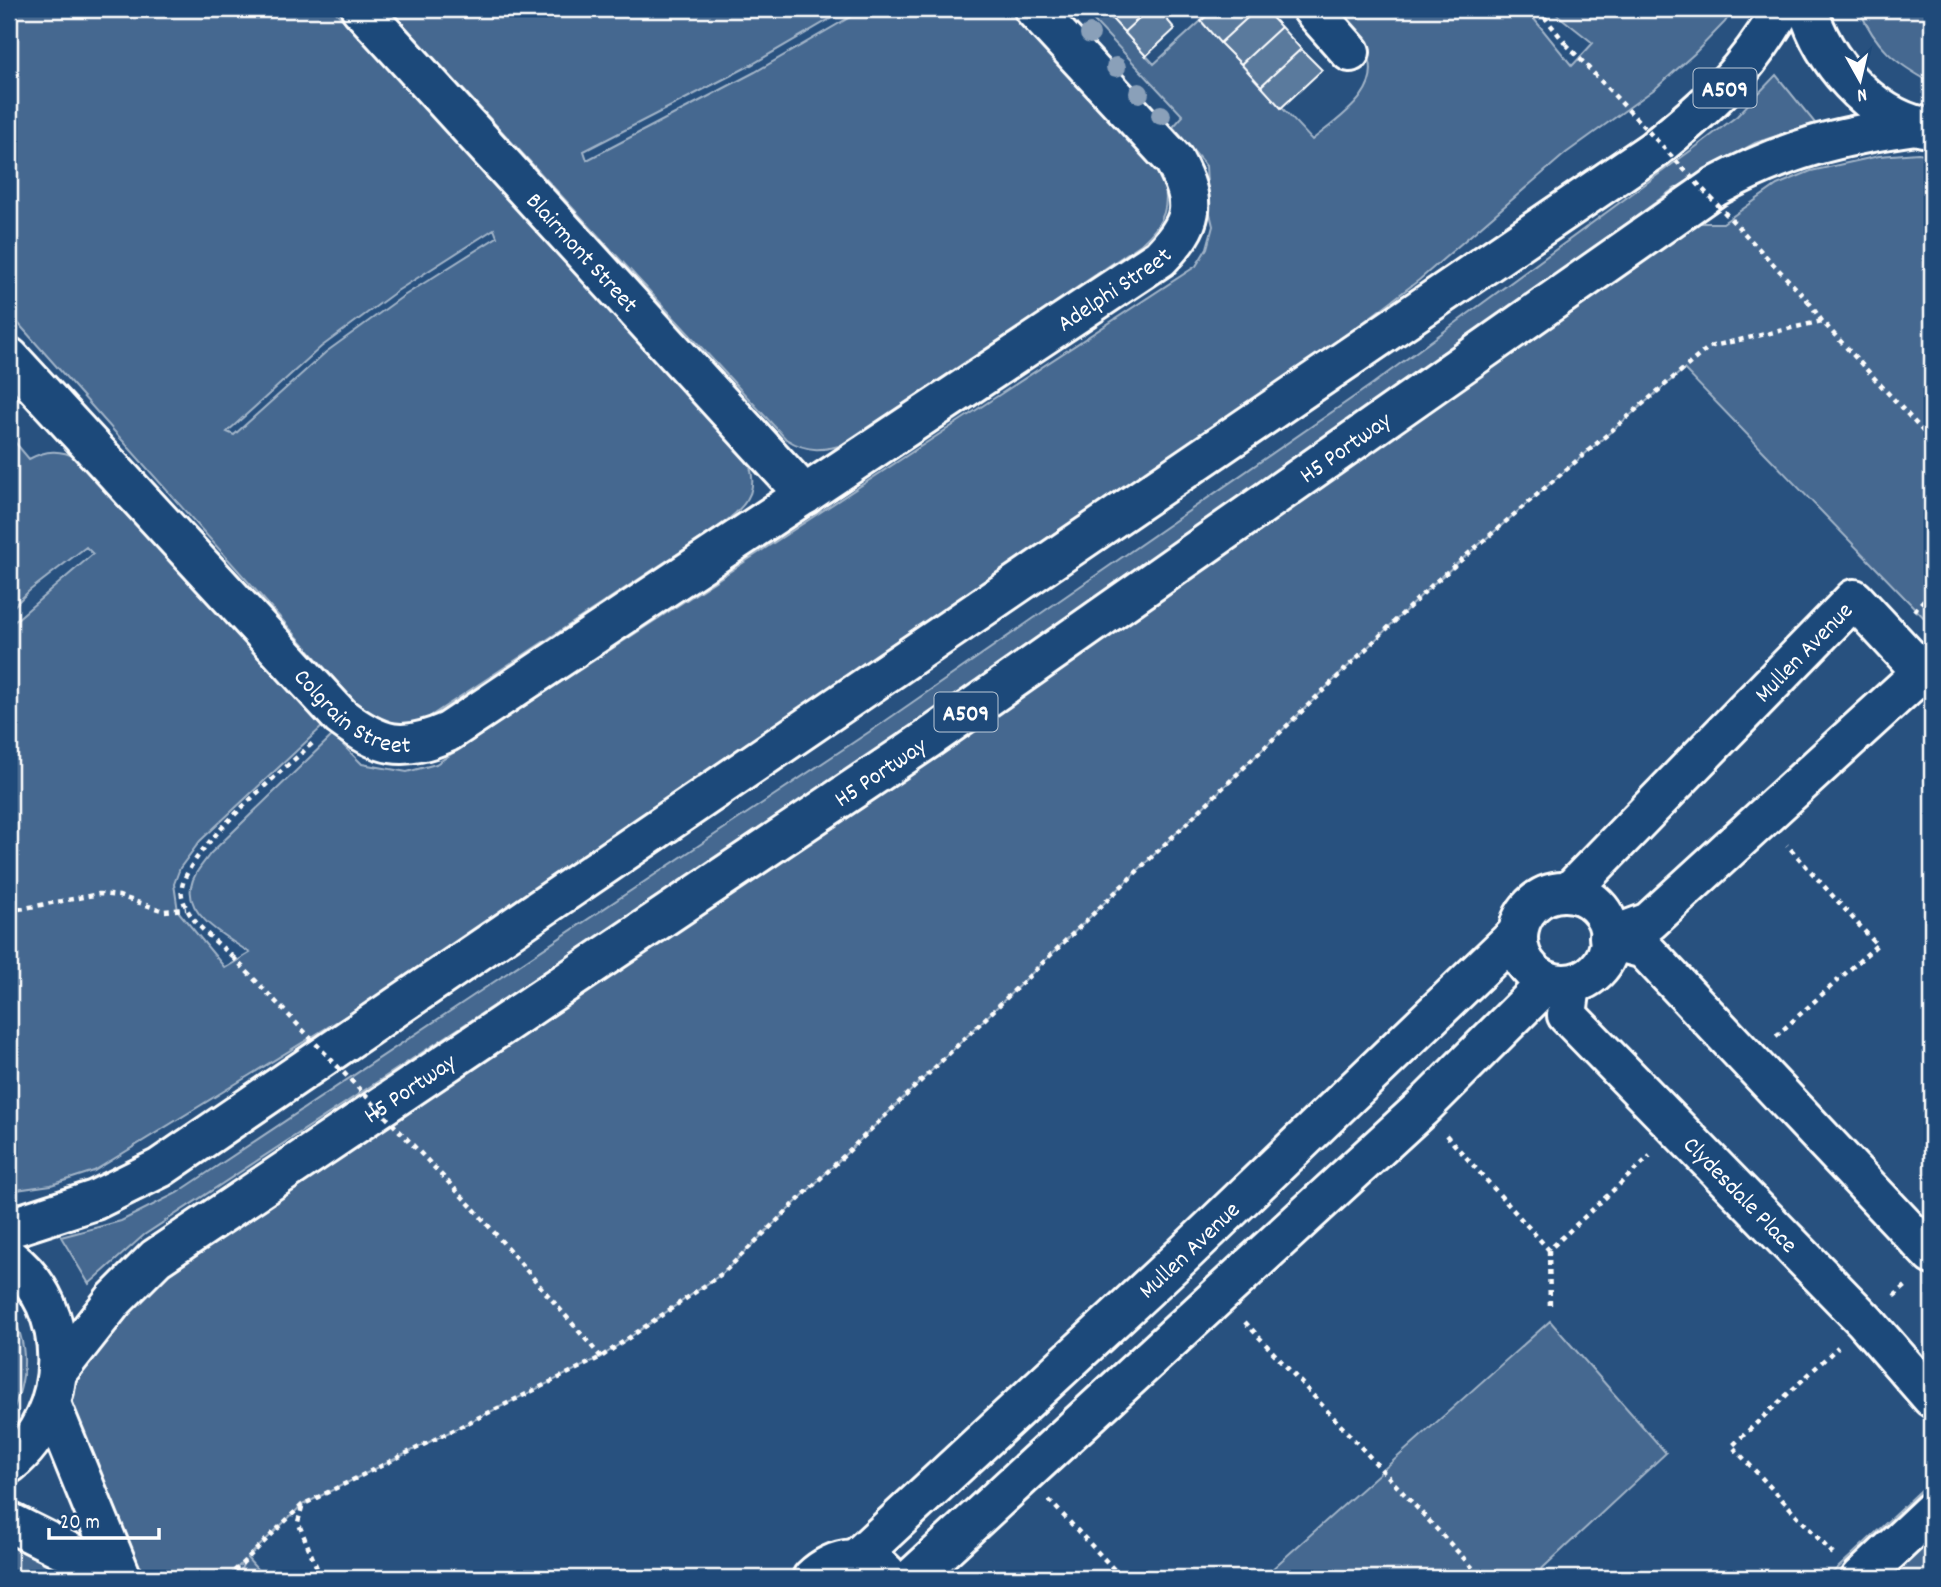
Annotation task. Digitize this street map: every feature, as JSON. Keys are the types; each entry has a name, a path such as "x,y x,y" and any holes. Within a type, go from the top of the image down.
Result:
{"street":[{"name":"Blairmont Street","path":"361,9 804,495"},
{"name":"Adelphi Street","path":"804,495 1160,258 1183,233 1190,207 1187,183 1174,160 1034,9"},
{"path":"1312,9 1350,52"},
{"name":"A509","path":"9,1228 95,1200 160,1168 1652,151 1713,102 1757,51 1782,9"},
{"name":"A509","path":"1808,9 1831,61 1868,100 1924,127"},
{"name":"H5 Portway","path":"9,1464 35,1436 55,1387 114,1300 156,1258 928,738 1715,187 1762,162 1801,147 1845,136 1924,127"},
{"name":"Colgrain Street","path":"9,357 341,717 370,738 393,744 420,744 448,732 804,495"},
{"name":"Mullen Avenue","path":"1570,891 1854,599 1922,672 1650,922 1609,939"},
{"path":"912,1578 1560,984 1594,975 1605,963 1609,939 1606,917 1597,903 1570,891 1548,894 1534,902 1521,918 1517,934 1521,958 1534,975 1560,984"},
{"name":"Mullen Avenue","path":"856,1558 1181,1256 1517,934"},
{"path":"1609,939 1644,949 1748,1060 1923,1267"},
{"name":"Clydesdale Place","path":"1560,984 1567,1015 1677,1131 1865,1321 1932,1398"},
{"path":"9,1258 39,1292 55,1329 55,1387 122,1578"},
{"path":"1849,1568 1932,1511"},
{"path":"9,1522 122,1578"},
{"path":"811,1578 821,1568 837,1560 856,1558 873,1563 890,1578"}],"path":[{"path":"1538,9 1566,44 1808,301 1822,321 1932,441"},
{"path":"227,1578 302,1505 600,1357 723,1273 1432,586 1709,347 1822,321"},
{"path":"341,717 202,850 182,882 181,894 186,909 474,1209 600,1357"},
{"path":"1748,1060 1877,946 1763,818"},
{"path":"9,911 99,894 119,896 164,911 186,909"},
{"path":"1422,1108 1549,1250 1550,1309"},
{"path":"1549,1250 1677,1131"},
{"path":"1849,1568 1732,1446 1923,1267"},
{"path":"1220,1295 1482,1578"},
{"path":"1025,1474 1122,1578"},
{"path":"302,1505 298,1522 321,1578"}],"shaded area":[{"path":"9,9 333,9 742,448 752,473 750,493 739,510 718,527 426,719 401,725 386,723 364,712 9,313","holes":["494,229 497,237 402,297 326,352 234,435 227,432 321,347 397,291"]},
{"path":"389,9 847,9 751,65 584,151 587,160 755,72 864,9 1008,9 1162,174 1166,195 1164,213 1156,229 1141,244 849,443 832,448 809,449 786,439"},
{"path":"1083,9 1103,9 1154,64 1201,21 1312,140 1356,103 1370,79 1371,65 1366,51 1342,9 1526,9 1572,66 1593,43 1550,9 1733,9 1725,22 1694,54 1656,88 1566,153 1419,280 1265,397 445,955 94,1171 51,1185 9,1191 9,626 93,554 86,547 29,591 9,611 9,435 29,459 53,452 77,458 323,726 200,841 180,868 174,884 178,911 225,968 250,953 211,926 195,908 191,898 194,878 210,854 333,735 362,764 407,772 436,764 1196,266 1207,248 1213,226 1208,205 1206,166 1173,127 1183,116"},
{"path":"1859,9 1932,9 1932,83 1888,53 1872,34"},
{"path":"1776,75 1815,123 1755,143 1672,190 1486,328 1107,594 724,853 144,1235 89,1284 61,1237 121,1221 177,1193 881,724 1371,385 1737,116"},
{"path":"1918,153 1932,155 1932,626 1684,369 1432,585 723,1273 601,1357 302,1505 247,1558 265,1578 237,1578 245,1560 227,1578 122,1578 58,1371 114,1300 1667,223 1723,223 1777,185 1811,171 1879,156"},
{"path":"9,1311 21,1338 24,1365 23,1379 9,1419"},
{"path":"1550,1321 1666,1453 1532,1578 1262,1578"},
{"path":"1932,1480 1932,1578 1827,1578"},
{"path":"9,1522 121,1578 9,1578"}],"building":[{"path":"1103,9 1149,9 1124,32"},
{"path":"1149,9 1158,9 1175,29 1146,56 1124,32"},
{"path":"1214,9 1257,9 1220,43 1201,21"},
{"path":"1257,9 1264,9 1281,27 1241,64 1220,43"},
{"path":"1281,27 1301,49 1261,86 1241,64"},
{"path":"1301,49 1322,70 1281,108 1261,86"}]}
